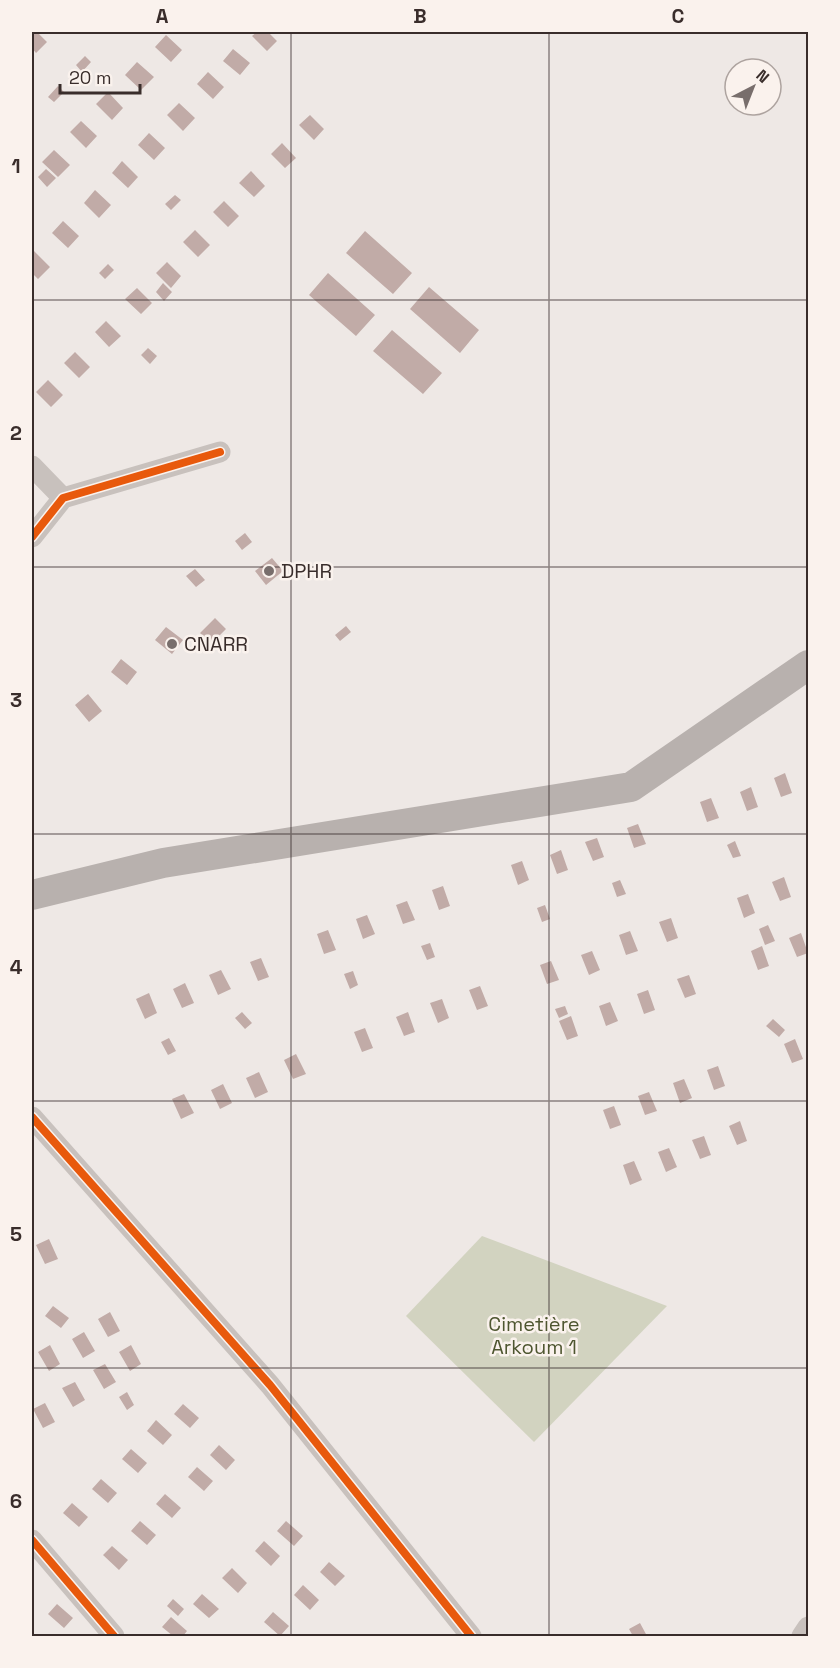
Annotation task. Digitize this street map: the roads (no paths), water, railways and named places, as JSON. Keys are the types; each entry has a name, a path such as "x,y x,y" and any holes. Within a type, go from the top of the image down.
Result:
{"main road":[{"path":"32,896 163,863 631,787 808,665"}],"street":[{"path":"32,537 63,498 220,452"},
{"path":"32,466 63,498"},
{"path":"32,1117 270,1385 471,1636"},
{"path":"32,1540 114,1636"},
{"path":"802,1636 808,1627"}],"place":[{"name":"DPHR","path":"269,571"},
{"name":"CNARR","path":"172,644"}],"park label":[{"name":"Cimetière Arkoum 1","path":"534,1336"}]}
